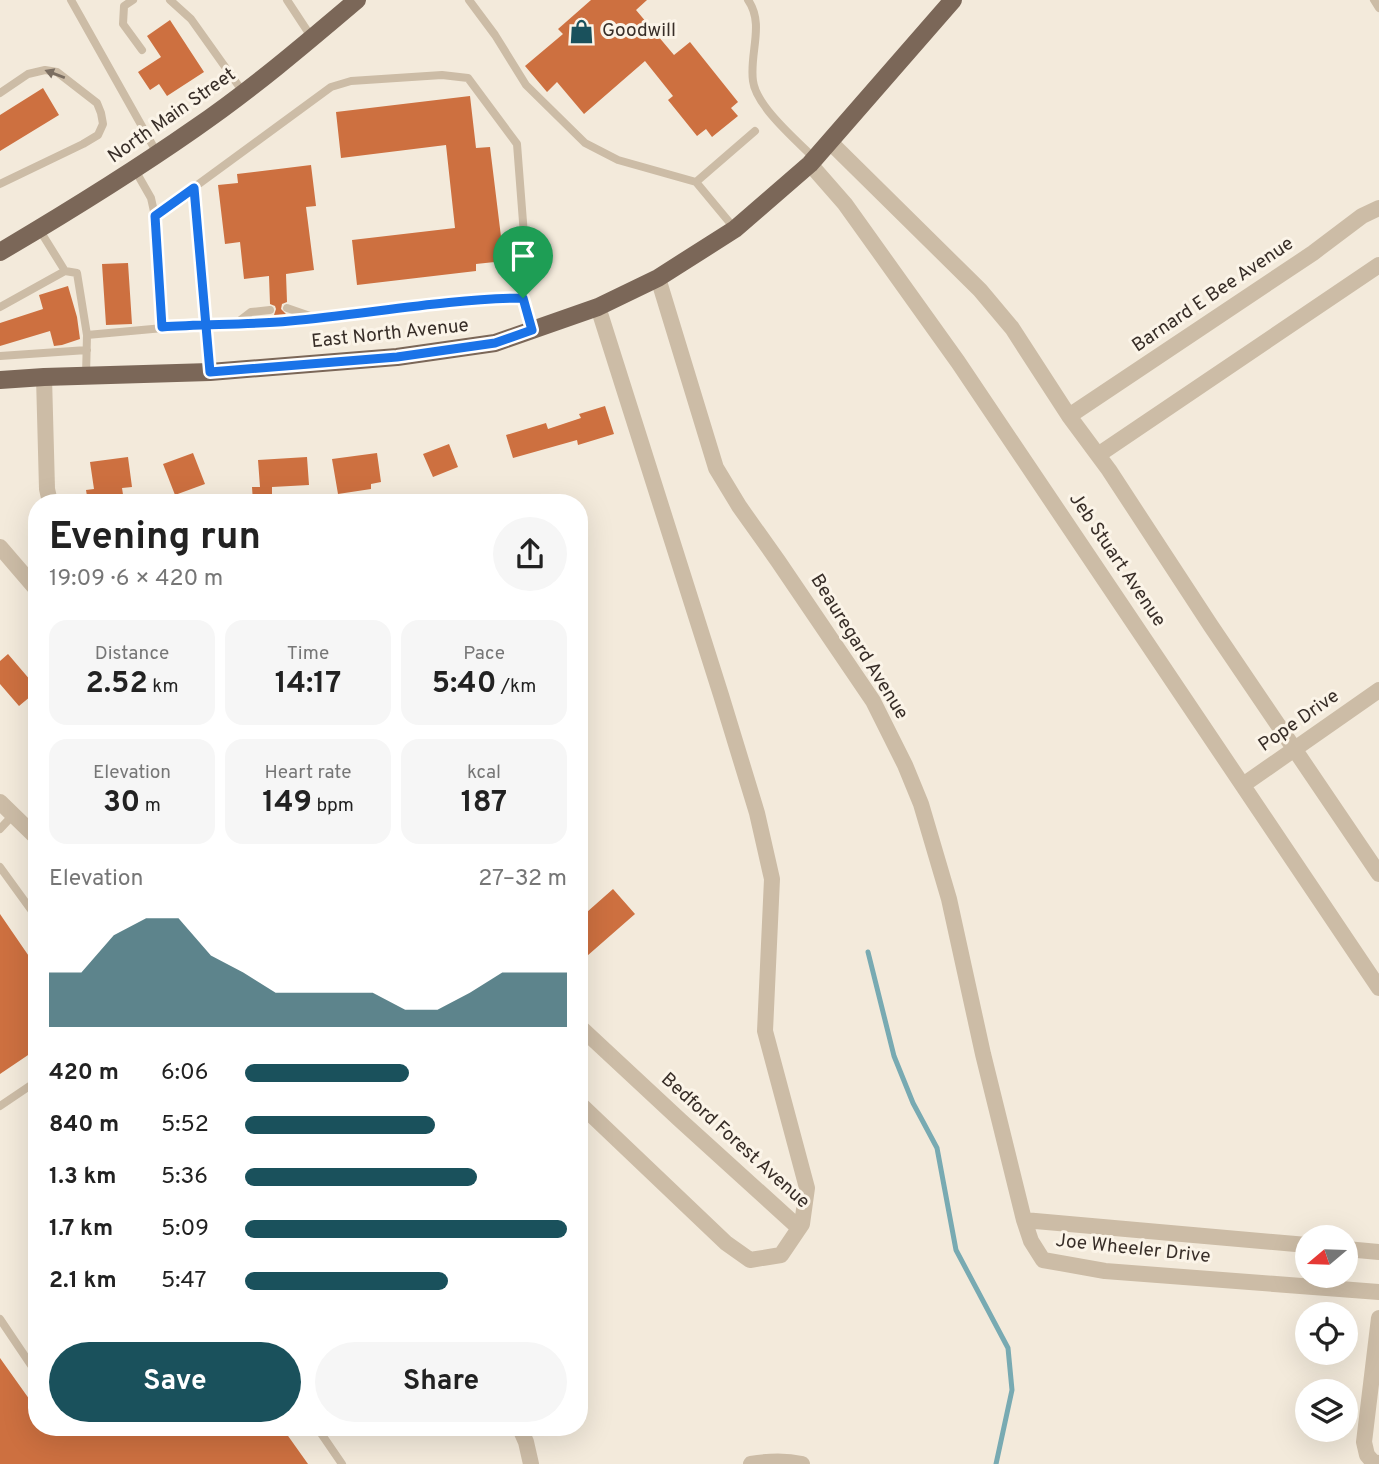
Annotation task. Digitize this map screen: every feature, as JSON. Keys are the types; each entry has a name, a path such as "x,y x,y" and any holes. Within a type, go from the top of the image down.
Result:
{"main road":[{"name":"North Main Street","path":"0,251 84,202 195,128 292,55 357,0"},
{"name":"East North Avenue","path":"0,380 210,372 397,357 495,343 597,307 658,278 735,229 812,161 953,0"}],"street":[{"path":"828,141 980,290 1012,328 1379,874"},
{"name":"Jeb Stuart Avenue","path":"812,161 958,362 1379,988"},
{"name":"Barnard E Bee Avenue","path":"1069,416 1313,253 1362,216 1379,208"},
{"path":"1098,455 1379,265"},
{"name":"Beauregard Avenue","path":"658,278 716,468 739,506 873,701 922,804 949,899 983,1054 1024,1220"},
{"path":"597,307 725,708 757,813 772,879 765,1031 807,1188 802,1224 799,1228"},
{"path":"44,377 48,494"},
{"path":"0,547 28,580"},
{"name":"Pope Drive","path":"1243,785 1379,690"},
{"path":"0,802 28,829"},
{"name":"Bedford Forest Avenue","path":"588,1034 799,1228 781,1255 750,1260 726,1243 588,1112"},
{"name":"Joe Wheeler Drive","path":"1295,1244 1024,1220 1031,1241 1043,1260 1105,1271 1379,1292"},
{"path":"1358,1250 1379,1252"},
{"path":"1379,1318 1364,1441 1367,1455 1373,1462 1379,1463"},
{"path":"523,1436 531,1464"},
{"path":"751,1464 770,1461 802,1464"}],"lane":[{"path":"71,0 158,153"},
{"path":"133,0 124,6 123,24 142,50"},
{"path":"170,0 191,19 243,92"},
{"path":"287,0 312,38"},
{"path":"469,0 495,35 526,85 584,143 618,160 696,182 735,229"},
{"path":"748,0 757,21 753,82 761,103 812,161"},
{"path":"1374,0 1379,8"},
{"path":"0,93 28,74 45,70 57,72 97,103 103,124 98,135 0,184"},
{"path":"155,216 331,87 351,81 442,75 468,78 517,144 524,235 523,298 532,330"},
{"path":"696,182 755,131"},
{"path":"134,169 151,198 155,216 162,327"},
{"path":"194,188 210,372"},
{"path":"39,229 65,271"},
{"path":"0,307 65,271 76,273 87,335 86,376"},
{"path":"87,335 162,327 287,321 487,299 523,298"},
{"path":"288,308 316,318"},
{"path":"237,323 251,312 270,310"},
{"path":"0,356 87,350"},
{"path":"0,829 13,815"},
{"path":"0,867 28,906"},
{"path":"0,1106 28,1087"},
{"path":"0,1319 28,1361"},
{"path":"323,1436 342,1464"}],"building":[{"path":"591,0 647,0 636,10 674,55 690,42 738,102 731,108 738,116 712,137 706,129 697,136 668,100 673,96 645,61 584,114 557,82 547,92 525,66 563,34 558,29"},
{"path":"170,20 204,72 167,96 159,84 150,90 138,72 161,57 147,36"},
{"path":"43,88 59,115 0,151 0,115"},
{"path":"470,96 476,148 490,147 504,261 476,264 476,271 357,285 352,240 455,228 446,145 341,158 336,112"},
{"path":"311,165 316,206 306,207 314,270 286,274 287,302 282,304 281,309 286,314 274,315 276,309 270,304 269,276 244,279 240,242 225,244 218,185 238,183 237,174"},
{"path":"128,263 132,324 106,325 102,264"},
{"path":"68,286 80,339 54,346 50,331 0,346 0,323 43,309 39,295"},
{"path":"605,406 614,434 578,445 577,440 513,458 506,435 546,423 548,429 581,418 579,414"},
{"path":"449,444 458,467 433,477 423,454"},
{"path":"193,453 205,484 175,494 163,464"},
{"path":"377,453 381,482 371,484 371,489 338,494 332,459"},
{"path":"128,457 132,487 122,488 123,494 87,494 86,490 94,489 90,462"},
{"path":"307,457 309,485 272,487 272,494 252,494 252,487 260,487 258,460"},
{"path":"8,654 28,677 28,698 19,706 0,684 0,661"},
{"path":"613,889 635,914 588,955 588,911"},
{"path":"0,914 28,955 28,1055 0,1074"},
{"path":"0,1358 28,1397 28,1436 288,1436 308,1464 0,1464"}],"waterway":[{"path":"868,952 894,1056 913,1103 937,1148 956,1250 1008,1348 1012,1390 996,1464"}],"place":[{"name":"Goodwill","path":"582,31"}],"route":[{"path":"523,298 487,299 287,321 206,324 162,327 155,216 194,188 206,324 210,372 397,357 495,343 532,330 523,298"}]}
